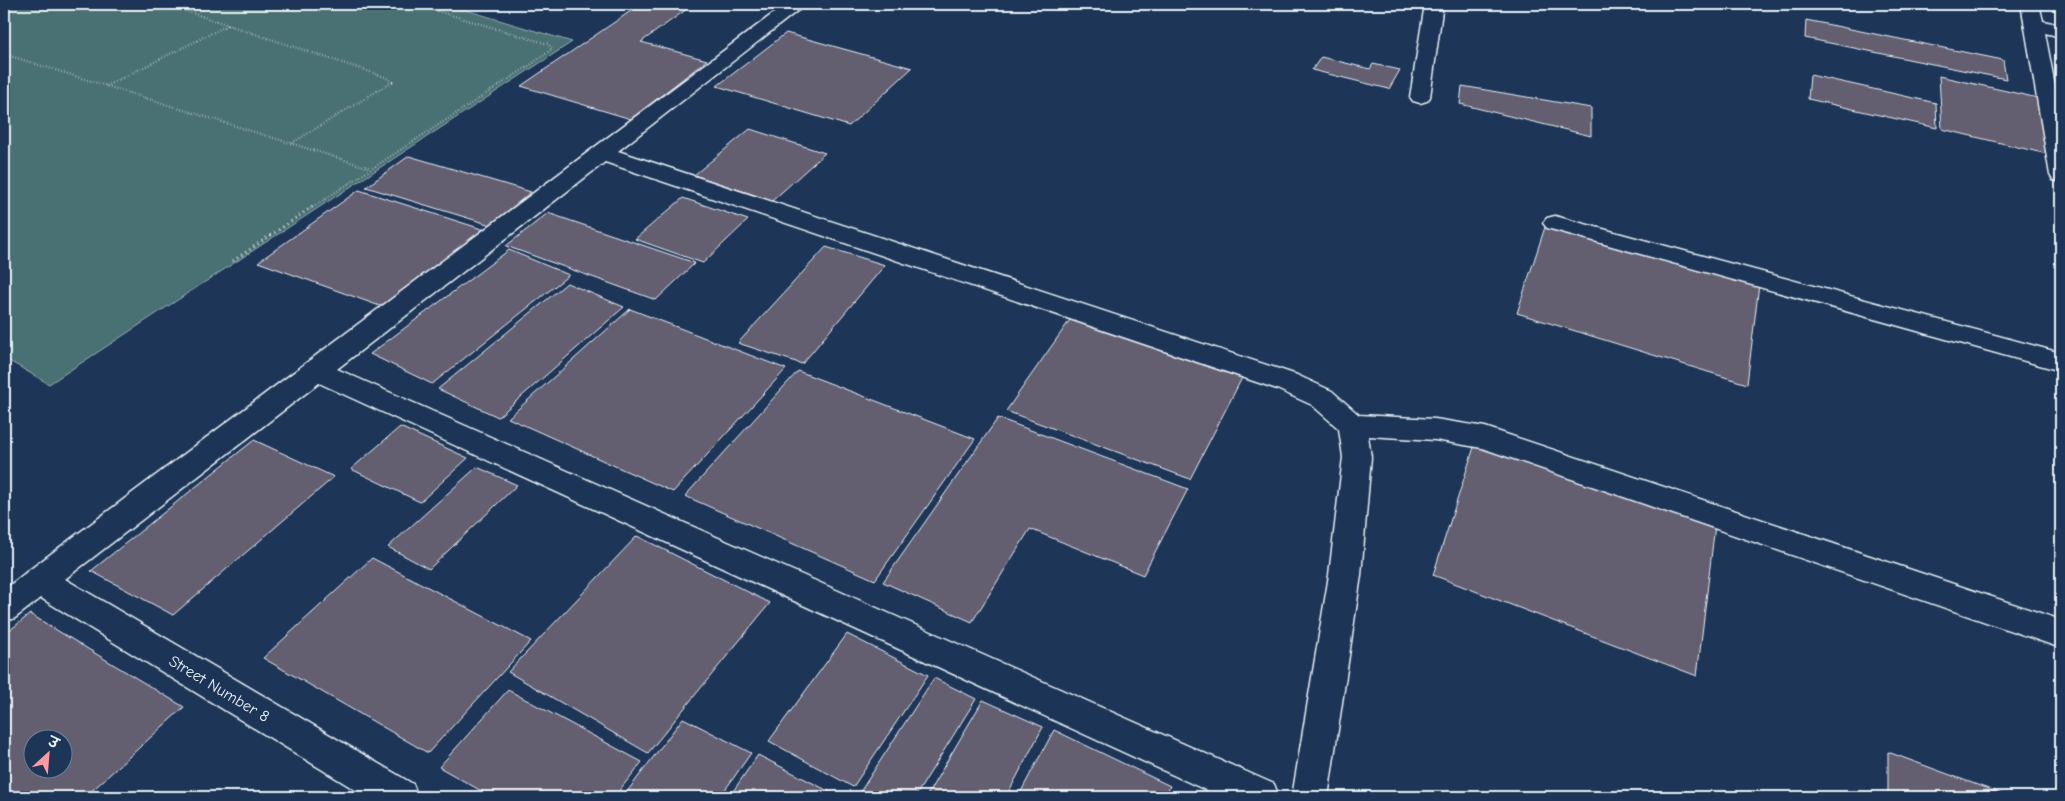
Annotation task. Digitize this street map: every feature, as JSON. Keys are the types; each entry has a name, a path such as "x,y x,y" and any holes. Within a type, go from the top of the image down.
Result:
{"street":[{"path":"4,608 797,4"},
{"path":"1420,98 1434,4"},
{"path":"2030,4 2061,170"},
{"path":"2034,25 2061,31"},
{"path":"601,153 1287,382 1322,398 1352,425 1357,457 1345,575 1310,797"},
{"path":"1555,223 2061,362"},
{"path":"315,370 1261,797"},
{"path":"1352,425 1428,427 1453,430 1485,438 2061,634"},
{"name":"Street Number 8","path":"39,580 400,797"}],"path":[{"path":"165,4 385,77 392,82 292,143"},
{"path":"232,261 552,49 548,44 414,4"},
{"path":"106,86 229,25"},
{"path":"4,54 370,168"}],"green space":[{"path":"4,4 446,4 572,42 49,384 4,358"}],"building":[{"path":"641,4 694,4 641,42 707,60 631,119 521,86"},
{"path":"1806,20 2003,60 2006,79 1805,38"},
{"path":"786,33 912,68 849,126 717,86"},
{"path":"1321,57 1370,69 1373,64 1400,70 1389,89 1312,70"},
{"path":"1810,75 1936,103 1937,128 1808,99"},
{"path":"1939,76 2038,98 2047,154 1942,129"},
{"path":"1462,86 1591,108 1591,136 1460,104"},
{"path":"750,129 825,153 772,201 694,175"},
{"path":"409,156 531,192 491,225 366,187"},
{"path":"359,190 485,230 388,309 258,262"},
{"path":"683,198 748,220 703,263 635,239"},
{"path":"548,213 695,263 656,300 506,246"},
{"path":"1546,224 1759,284 1747,384 1517,313"},
{"path":"826,247 885,265 802,364 738,343"},
{"path":"509,250 569,275 432,384 370,354"},
{"path":"567,283 624,307 498,417 438,389"},
{"path":"630,309 786,369 673,492 508,418"},
{"path":"1072,317 1244,374 1190,479 1006,411"},
{"path":"798,371 975,439 875,580 685,496"},
{"path":"998,418 1188,489 1143,575 1030,529 972,622 883,582"},
{"path":"400,427 468,458 420,502 351,469"},
{"path":"254,440 334,477 173,615 91,571"},
{"path":"1475,444 1715,525 1697,676 1433,575"},
{"path":"477,467 517,485 429,569 388,547"},
{"path":"637,536 770,603 648,753 508,672"},
{"path":"372,558 531,641 428,753 263,658"},
{"path":"30,614 184,707 85,797 4,797 4,635"},
{"path":"847,634 928,675 853,787 769,741"},
{"path":"934,678 976,699 915,797 869,797 860,792"},
{"path":"508,690 642,762 614,797 492,797 439,767"},
{"path":"983,700 1043,727 1006,797 926,797"},
{"path":"683,718 751,753 720,797 623,797"},
{"path":"1054,730 1170,786 1165,797 1018,797"},
{"path":"1888,752 2010,797 1888,797"},
{"path":"758,755 840,797 729,797"}]}
